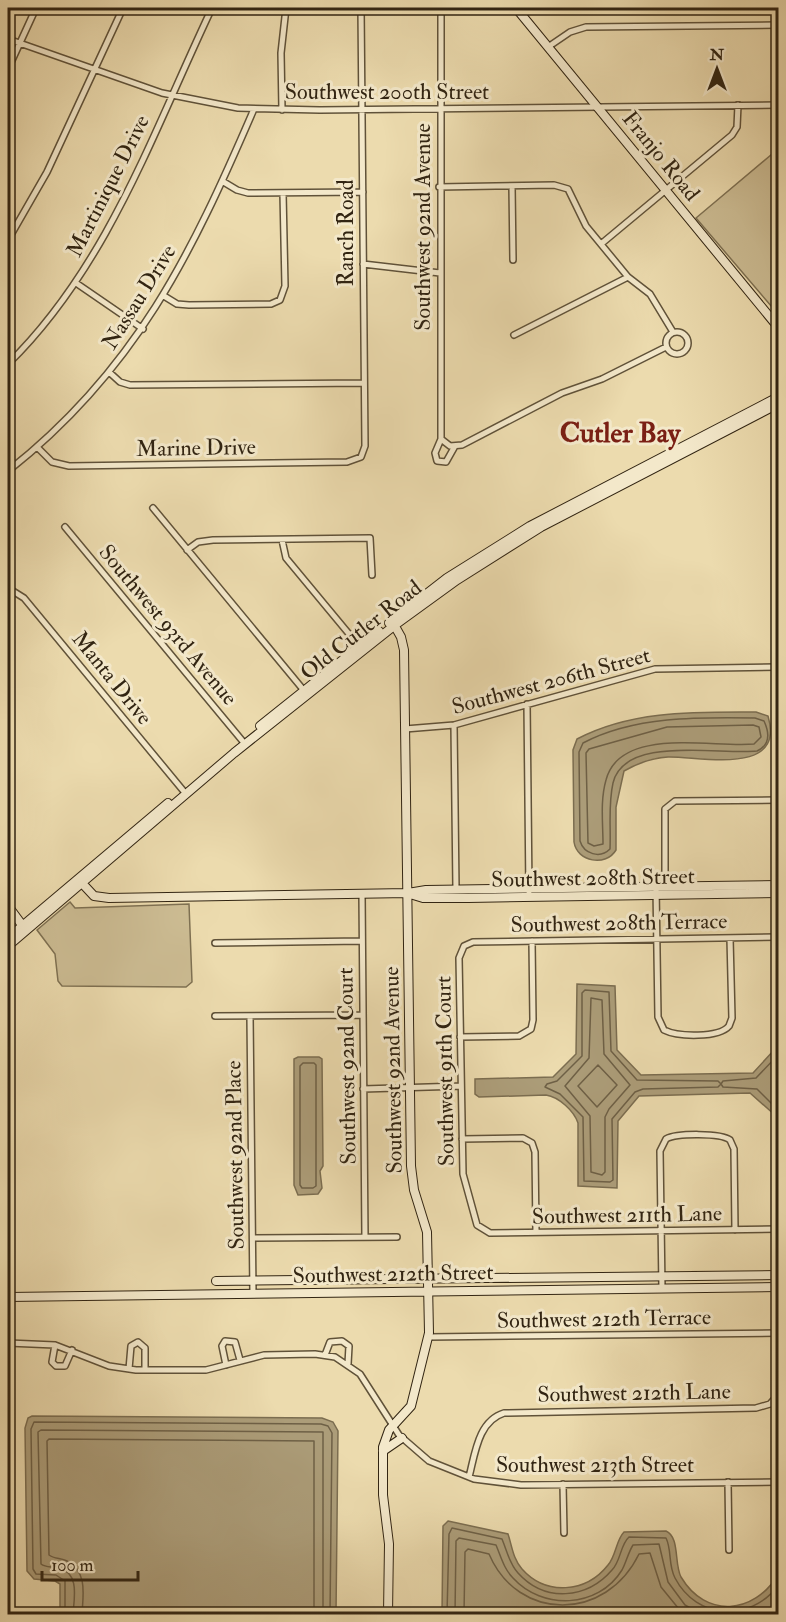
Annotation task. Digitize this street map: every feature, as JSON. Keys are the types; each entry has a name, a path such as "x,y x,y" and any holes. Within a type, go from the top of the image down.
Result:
{"street":[{"path":"8,69 36,8"},
{"path":"8,240 47,172 123,8"},
{"name":"Martinique Drive","path":"8,364 43,326 76,283 110,228 212,8"},
{"path":"282,110 281,53 286,8"},
{"name":"Ranch Road","path":"361,8 365,446 361,457"},
{"name":"Southwest 92nd Avenue","path":"441,8 439,187 443,442 435,453 437,461 446,462 455,446"},
{"name":"Franjo Road","path":"516,8 778,327"},
{"path":"548,47 570,32 586,27 778,25"},
{"name":"Southwest 200th Street","path":"8,39 171,96 226,107 282,110 778,105"},
{"path":"601,244 736,131 738,105"},
{"name":"Nassau Drive","path":"8,471 37,447 79,406 143,329 164,296 222,181 254,109"},
{"path":"222,181 244,192 363,192"},
{"path":"512,186 513,260"},
{"path":"439,187 563,186 572,193 583,222 628,277 650,294 673,332"},
{"path":"164,296 182,305 258,305 277,302 284,289 283,193"},
{"path":"363,264 440,273"},
{"path":"514,335 628,277"},
{"path":"76,283 143,329"},
{"path":"673,332 680,332 686,336 688,347 679,354 671,353 666,347 667,337 673,332"},
{"path":"443,442 455,446 562,393 602,379 666,347"},
{"path":"109,372 120,382 130,385 364,383"},
{"name":"Old Cutler Road","path":"742,420 778,398"},
{"name":"Old Cutler Road","path":"305,692 447,578 565,507 778,404"},
{"name":"Marine Drive","path":"37,447 52,462 69,466 347,462 361,457"},
{"name":"Old Cutler Road","path":"501,547 559,518 629,478"},
{"path":"559,518 565,507"},
{"path":"153,508 305,692"},
{"name":"Southwest 93rd Avenue","path":"65,526 244,742"},
{"path":"187,550 204,541 370,538 372,575"},
{"path":"282,540 286,558 359,646"},
{"name":"Manta Drive","path":"8,588 22,595 185,793"},
{"name":"Southwest 92nd Avenue","path":"388,1614 389,1544 383,1495 385,1437 411,1406 429,1337 426,1227 412,1180 404,650 393,623"},
{"name":"Old Cutler Road","path":"8,938 359,646 393,623"},
{"name":"Southwest 206th Street","path":"405,729 454,725 655,669 778,667"},
{"path":"527,704 529,893"},
{"path":"454,725 456,889"},
{"path":"730,938 732,1018 728,1028 714,1033 675,1034 664,1030 658,1020 656,891 665,872 666,807 677,801 778,800"},
{"path":"665,872 673,887"},
{"name":"Southwest 208th Street","path":"79,880 94,896 104,898 408,893 456,889 529,893"},
{"name":"Southwest 208th Street","path":"656,891 673,887 778,885"},
{"name":"Southwest 208th Street","path":"408,893 423,898 529,893 656,891 778,893"},
{"name":"Southwest 92nd Court","path":"362,894 365,1237"},
{"path":"8,906 24,927"},
{"name":"Old Cutler Road","path":"8,946 24,927"},
{"name":"Southwest 208th Terrace","path":"462,947 472,942 778,937"},
{"path":"215,943 362,941"},
{"path":"460,1037 516,1036 527,1033 533,1020 532,941"},
{"name":"Southwest 91th Court","path":"462,947 459,958 463,1178 478,1227"},
{"path":"215,1016 363,1015"},
{"name":"Southwest 92nd Place","path":"250,1016 253,1294"},
{"path":"363,1089 461,1086"},
{"path":"662,1289 660,1151 666,1139 721,1135 728,1138 734,1149 735,1230"},
{"path":"462,1139 521,1138 532,1143 535,1152 536,1232"},
{"name":"Southwest 211th Lane","path":"478,1227 490,1233 778,1229"},
{"path":"253,1238 397,1237"},
{"name":"Southwest 212th Street","path":"216,1281 778,1275"},
{"name":"Southwest 212th Street","path":"8,1297 778,1287"},
{"name":"Southwest 212th Terrace","path":"429,1337 778,1333"},
{"path":"325,1355 328,1345 333,1340 346,1342 350,1350 348,1364"},
{"path":"226,1365 222,1346 225,1341 235,1342 240,1360"},
{"path":"129,1369 131,1346 138,1342 145,1348 145,1370"},
{"path":"8,1343 55,1345 100,1363 145,1370 198,1370 264,1355 325,1355 348,1364 365,1379 393,1426"},
{"path":"55,1345 52,1362 56,1366 65,1366 72,1350"},
{"name":"Southwest 212th Lane","path":"469,1477 482,1432 495,1416 524,1410 756,1408 774,1401 778,1395"},
{"name":"Southwest 213th Street","path":"393,1426 402,1438 429,1461 469,1477 501,1484 778,1482"},
{"path":"383,1451 402,1438"},
{"path":"728,1482 729,1550"},
{"path":"563,1484 564,1533"}],"shaded area":[{"path":"778,149 778,302 772,307 696,218"},
{"path":"70,902 75,908 189,904 192,982 186,987 62,986 58,981 55,954 37,930"}],"water":[{"path":"756,712 768,716 770,735 764,748 753,756 737,759 668,757 650,760 629,768 624,771 616,807 616,850 606,859 592,860 580,854 576,849 573,750 577,739 598,730 642,718 687,713"},
{"path":"778,981 778,1185 776,1116 750,1093 639,1096 618,1121 617,1188 578,1186 578,1123 561,1102 546,1095 479,1097 475,1094 475,1079 553,1077 576,1054 577,984 615,986 617,1050 641,1075 753,1073 775,1049 774,982"},
{"path":"298,1057 322,1059 323,1166 320,1171 322,1188 318,1194 298,1195 294,1185 294,1059"},
{"path":"32,1416 322,1418 333,1422 338,1431 336,1614 60,1614 60,1584 55,1581 34,1579 27,1571 25,1428 28,1418"},
{"path":"448,1521 508,1534 515,1557 522,1569 542,1584 566,1588 589,1581 599,1574 611,1561 624,1532 666,1531 675,1545 681,1577 691,1591 703,1600 716,1605 743,1604 756,1598 778,1575 778,1614 442,1614 443,1526"}],"district":[{"name":"Cutler Bay","path":"620,433"}]}
